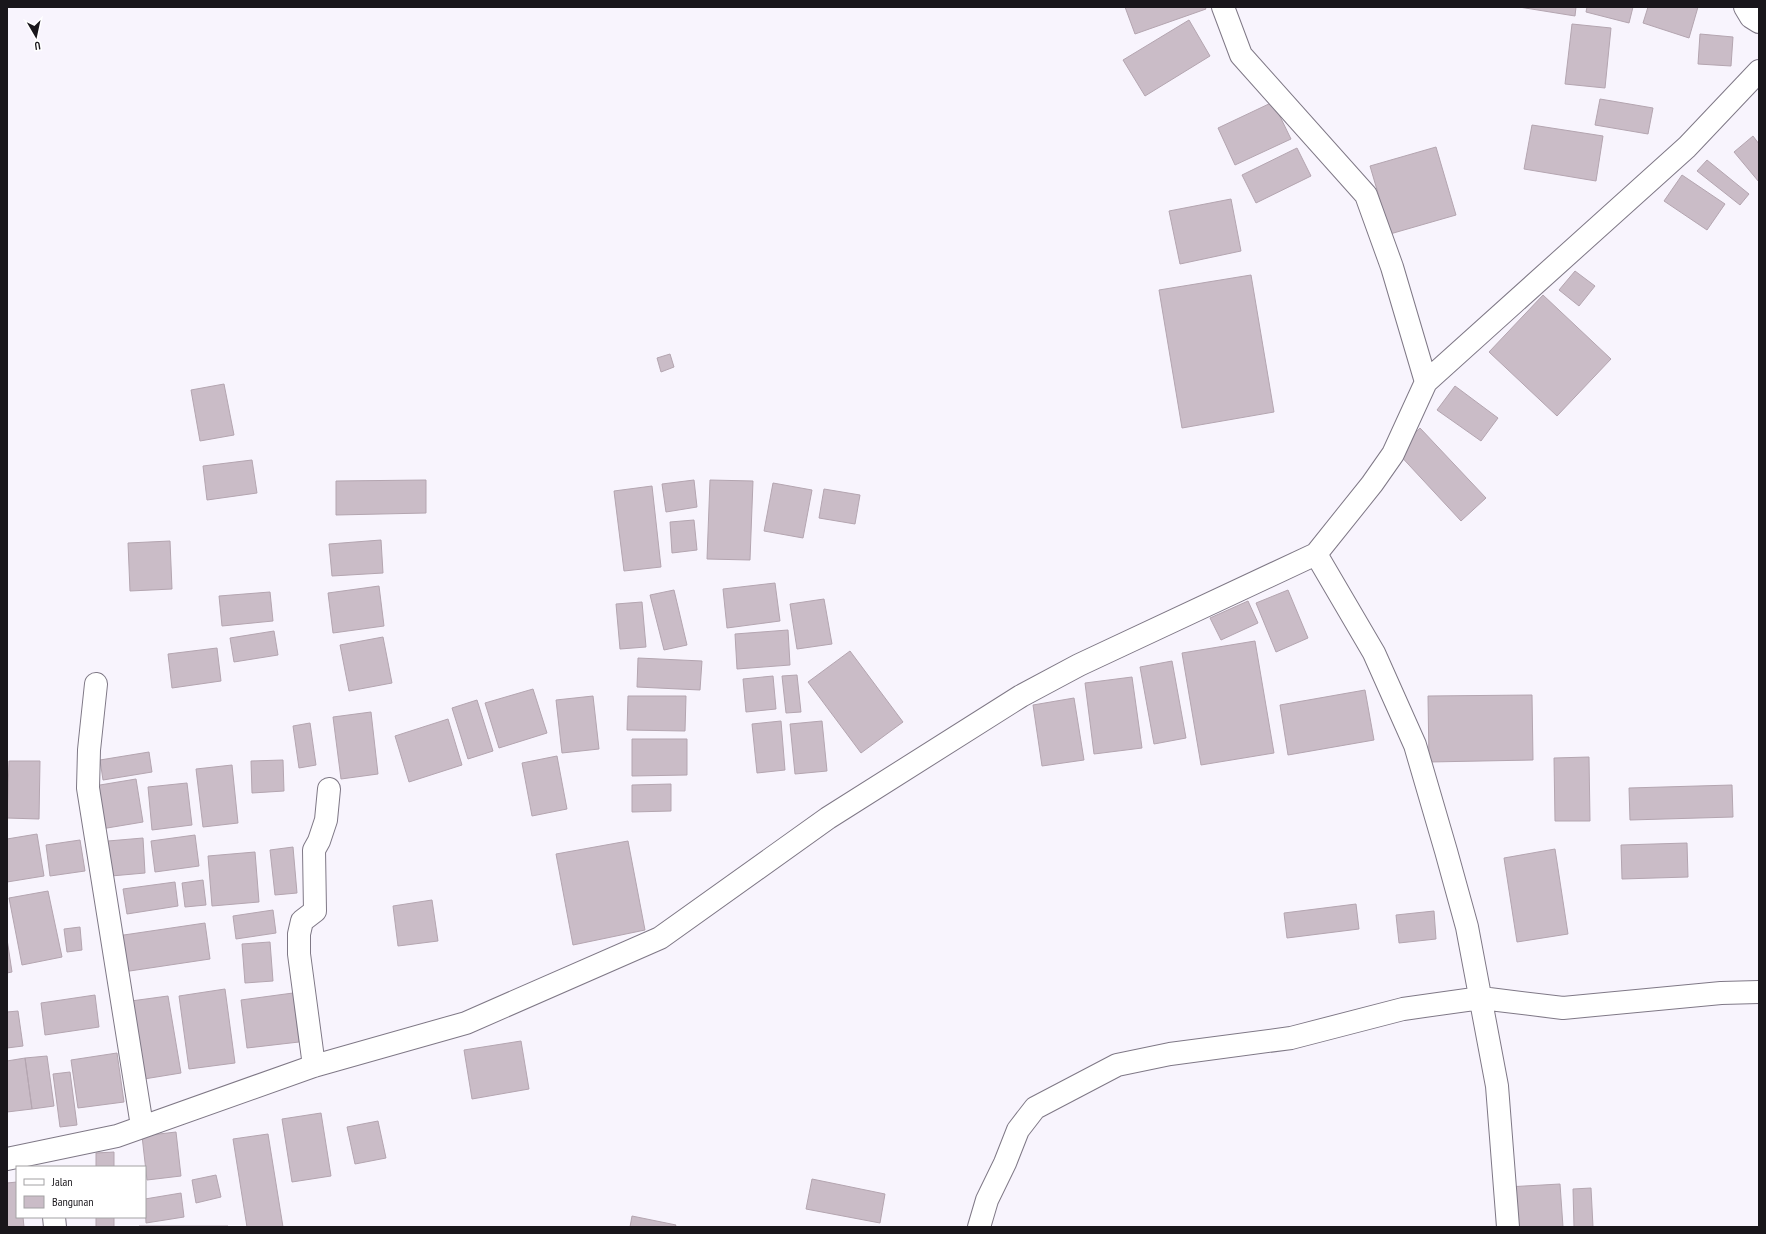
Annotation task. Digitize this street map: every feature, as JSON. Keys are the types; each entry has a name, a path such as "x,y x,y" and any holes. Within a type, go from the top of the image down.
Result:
{"street":[{"path":"1223,7 1241,55 1366,194 1392,267 1426,382"},
{"path":"1745,7 1751,17 1759,22"},
{"path":"7,1159 48,1158 83,1145 117,1136 314,1066 466,1023 660,938 828,818 1021,696 1078,665 1316,554 1372,484 1393,454 1426,382 1687,147 1759,71"},
{"path":"1316,554 1374,653 1415,745 1467,927 1497,1086 1508,1227"},
{"path":"96,684 89,750 88,788 142,1126"},
{"path":"314,1066 299,954 299,934 300,924 315,911 314,850 325,824 329,789"},
{"path":"979,1227 987,1200 1005,1164 1018,1130 1036,1108 1117,1065 1170,1054 1291,1038 1403,1009 1481,998 1563,1008 1721,993 1759,992"}],"building":[{"path":"1125,7 1205,7 1206,9 1135,34"},
{"path":"1519,7 1576,7 1575,16"},
{"path":"1587,7 1633,7 1629,23 1586,12"},
{"path":"1648,7 1698,7 1689,38 1643,23"},
{"path":"1189,20 1210,56 1145,96 1123,60"},
{"path":"1572,24 1611,28 1605,88 1565,84"},
{"path":"1700,34 1733,37 1731,66 1698,64"},
{"path":"1600,99 1653,108 1648,134 1595,125"},
{"path":"1273,102 1291,139 1235,165 1218,128"},
{"path":"1532,125 1603,136 1596,181 1524,169"},
{"path":"1753,136 1759,144 1759,182 1734,152"},
{"path":"1436,147 1456,215 1390,234 1370,166"},
{"path":"1297,148 1311,176 1256,203 1242,175"},
{"path":"1707,160 1749,194 1740,205 1697,171"},
{"path":"1682,175 1725,204 1707,230 1664,201"},
{"path":"1231,199 1241,251 1180,264 1169,211"},
{"path":"1575,271 1595,286 1579,306 1559,290"},
{"path":"1251,275 1274,412 1182,428 1159,290"},
{"path":"1543,295 1611,359 1557,416 1489,352"},
{"path":"670,354 674,367 661,372 657,358"},
{"path":"224,384 234,435 200,441 191,390"},
{"path":"1455,386 1498,418 1481,441 1437,410"},
{"path":"1420,428 1486,498 1461,521 1396,451"},
{"path":"252,460 257,493 207,500 203,466"},
{"path":"426,480 426,513 336,515 336,481"},
{"path":"694,480 697,507 666,512 662,484"},
{"path":"710,480 753,481 750,560 707,559"},
{"path":"773,483 812,490 803,538 764,531"},
{"path":"652,486 661,567 624,571 614,491"},
{"path":"824,489 860,495 855,524 819,518"},
{"path":"694,520 697,550 672,553 670,522"},
{"path":"381,540 383,573 332,576 329,544"},
{"path":"170,541 172,589 130,591 128,543"},
{"path":"775,583 780,621 727,628 723,589"},
{"path":"379,586 384,626 333,633 328,593"},
{"path":"674,590 687,645 664,650 650,595"},
{"path":"1288,590 1308,638 1276,652 1256,603"},
{"path":"270,592 273,621 222,626 219,596"},
{"path":"824,599 832,644 797,649 790,604"},
{"path":"1248,601 1258,623 1221,640 1210,618"},
{"path":"642,602 646,647 620,649 616,604"},
{"path":"788,630 790,665 737,669 735,634"},
{"path":"274,631 278,655 234,662 230,638"},
{"path":"383,637 392,683 349,691 340,645"},
{"path":"1255,641 1274,753 1201,765 1182,653"},
{"path":"217,648 221,681 172,688 168,654"},
{"path":"850,651 903,722 861,753 808,682"},
{"path":"638,658 702,661 700,690 637,687"},
{"path":"1172,661 1186,738 1154,744 1140,667"},
{"path":"797,675 801,712 786,713 782,676"},
{"path":"773,676 776,709 746,712 743,679"},
{"path":"1132,677 1142,748 1094,754 1085,683"},
{"path":"533,689 547,733 499,748 485,703"},
{"path":"1365,690 1374,740 1288,755 1280,705"},
{"path":"1532,695 1533,760 1429,762 1428,696"},
{"path":"593,696 599,749 562,753 556,700"},
{"path":"628,696 686,696 685,731 627,730"},
{"path":"1074,698 1084,760 1042,766 1033,705"},
{"path":"477,700 493,751 468,759 452,708"},
{"path":"371,712 378,774 341,779 333,717"},
{"path":"448,719 462,765 409,782 395,736"},
{"path":"781,721 785,770 757,773 752,724"},
{"path":"822,721 827,771 795,774 790,724"},
{"path":"310,723 316,765 299,768 293,726"},
{"path":"632,739 687,739 687,775 632,776"},
{"path":"149,752 152,772 103,780 100,760"},
{"path":"557,756 567,809 532,816 522,763"},
{"path":"1589,757 1590,821 1555,821 1554,758"},
{"path":"283,760 284,791 252,793 251,761"},
{"path":"9,761 40,761 39,819 7,818"},
{"path":"232,765 238,823 203,827 196,769"},
{"path":"136,779 143,822 101,829 94,786"},
{"path":"187,783 192,825 152,830 148,787"},
{"path":"671,784 671,811 632,812 632,785"},
{"path":"1732,785 1733,817 1630,820 1629,788"},
{"path":"37,834 44,876 7,882 7,839"},
{"path":"195,835 199,866 155,872 151,841"},
{"path":"143,838 145,873 111,876 108,841"},
{"path":"80,840 85,871 50,876 46,845"},
{"path":"628,841 645,930 573,945 556,854"},
{"path":"1687,843 1688,877 1622,879 1621,845"},
{"path":"293,847 297,893 275,895 270,850"},
{"path":"1555,849 1568,934 1517,942 1504,858"},
{"path":"255,852 259,902 212,906 208,856"},
{"path":"203,880 206,905 185,907 182,883"},
{"path":"175,882 178,906 127,914 123,889"},
{"path":"48,891 62,957 22,965 9,898"},
{"path":"432,900 438,941 398,946 393,906"},
{"path":"1356,904 1359,929 1287,938 1284,913"},
{"path":"273,910 276,933 236,939 233,916"},
{"path":"1434,911 1436,939 1399,943 1396,915"},
{"path":"205,923 210,959 123,972 117,936"},
{"path":"80,927 82,950 67,952 64,929"},
{"path":"7,939 12,972 7,973"},
{"path":"270,942 273,981 245,983 242,944"},
{"path":"225,989 235,1063 189,1069 179,996"},
{"path":"293,993 299,1042 247,1048 241,1000"},
{"path":"95,995 99,1027 45,1035 41,1003"},
{"path":"168,996 181,1073 144,1079 131,1001"},
{"path":"18,1011 23,1046 7,1048 7,1012"},
{"path":"521,1041 529,1089 472,1099 464,1050"},
{"path":"117,1053 124,1102 78,1108 71,1060"},
{"path":"47,1056 54,1106 32,1109 25,1058"},
{"path":"25,1058 32,1109 7,1112 7,1061"},
{"path":"70,1072 77,1125 60,1127 53,1074"},
{"path":"321,1113 331,1176 292,1182 282,1119"},
{"path":"378,1121 386,1158 355,1164 347,1127"},
{"path":"176,1132 181,1176 147,1180 142,1136"},
{"path":"268,1134 283,1227 247,1227 233,1139"},
{"path":"114,1152 114,1166 96,1166 96,1153"},
{"path":"216,1175 221,1197 196,1203 192,1180"},
{"path":"812,1179 885,1194 880,1223 806,1209"},
{"path":"16,1182 16,1218 23,1218 24,1227 7,1227 7,1183"},
{"path":"1560,1184 1563,1227 1509,1227 1507,1187"},
{"path":"1591,1188 1593,1227 1574,1227 1573,1189"},
{"path":"181,1193 184,1217 146,1223 146,1199"},
{"path":"632,1216 676,1225 675,1227 630,1227"},
{"path":"96,1218 114,1218 114,1227 96,1227"},
{"path":"228,1226 228,1227 139,1227"}]}
